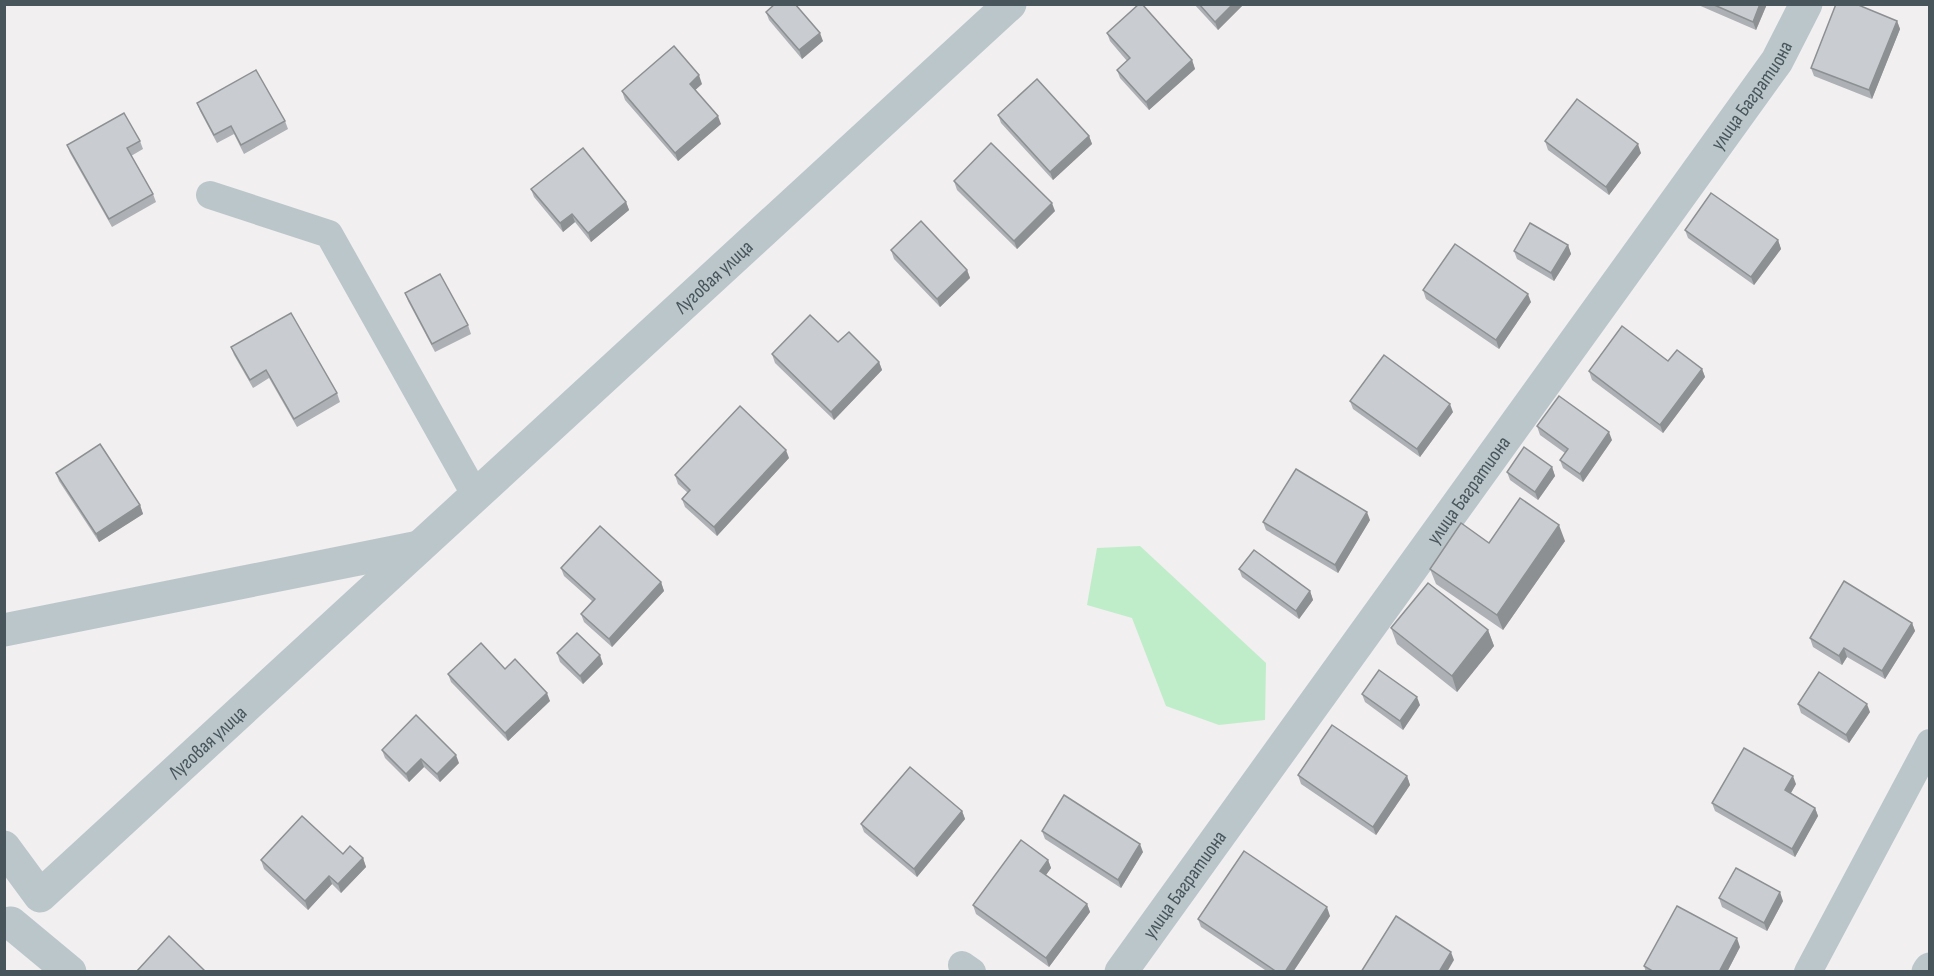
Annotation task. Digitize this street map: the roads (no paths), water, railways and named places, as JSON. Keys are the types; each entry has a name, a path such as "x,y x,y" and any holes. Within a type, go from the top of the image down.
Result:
{"street":[{"name":"Луговая улица","path":"8,926 1010,4"},
{"name":"улица Багратиона","path":"1121,972 1770,71 1806,4"},
{"path":"4,630 419,548"},
{"path":"4,847 40,896"},
{"path":"8,926 70,972"}],"lane":[{"path":"210,195 329,234 476,496"},
{"path":"1808,972 1929,743"}]}
